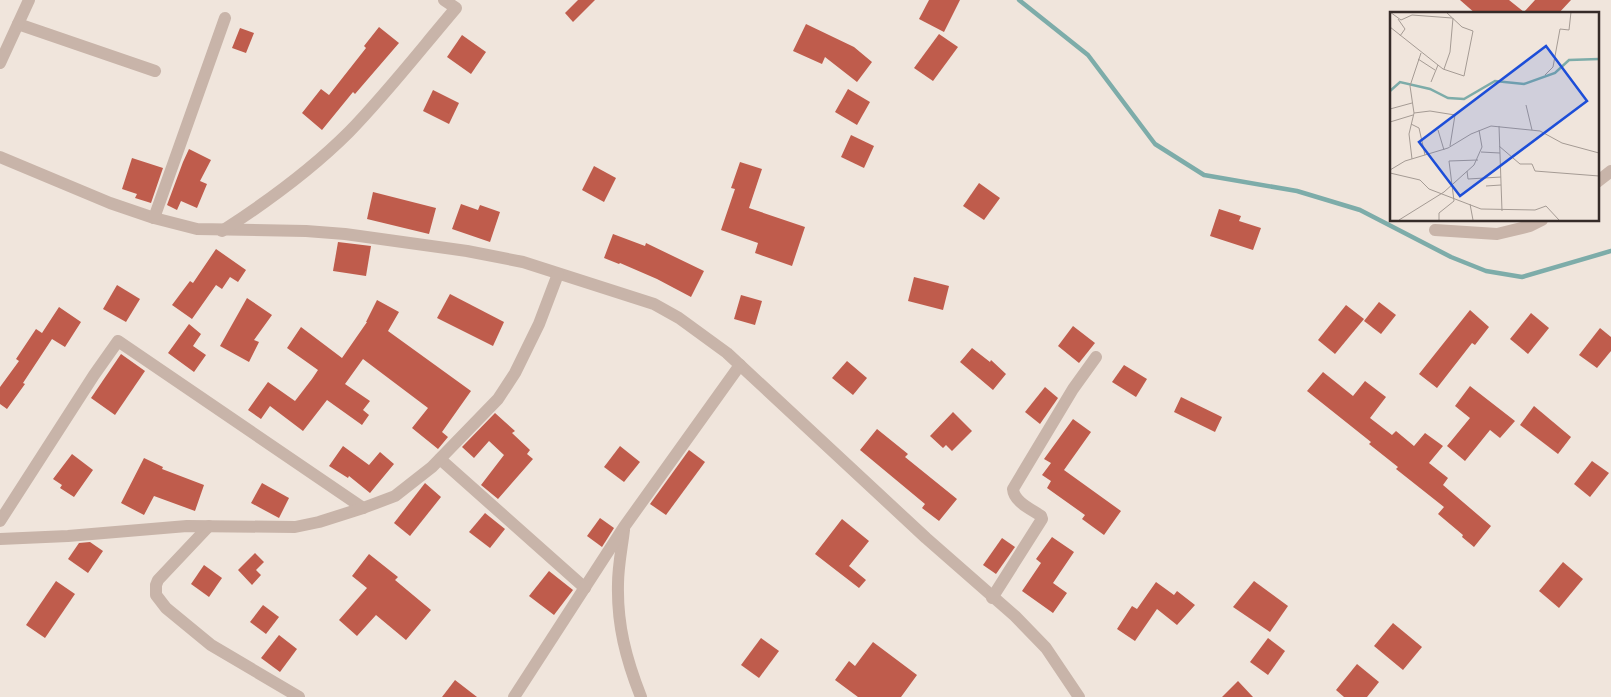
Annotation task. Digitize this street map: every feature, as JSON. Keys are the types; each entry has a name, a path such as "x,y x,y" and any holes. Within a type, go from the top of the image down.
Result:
{"street":[{"path":"0,63 29,0"},
{"path":"222,230 259,207 288,185 349,132 456,8 444,0"},
{"path":"154,218 225,18"},
{"path":"18,24 154,71"},
{"path":"0,158 110,203 154,218 197,229 306,231 345,234 467,251 523,262 654,304 679,318 727,353 992,598 1015,616 1046,648 1079,697"},
{"path":"1598,181 1611,171"},
{"path":"1434,230 1496,234 1530,226 1540,221"},
{"path":"0,539 68,536 187,526 295,527 319,522 395,496 440,459 498,399 515,373 539,324 558,274"},
{"path":"0,520 118,341 364,508"},
{"path":"992,598 1042,519 1041,516 1018,500 1013,489 1073,389 1096,357"},
{"path":"514,697 624,527 740,365"},
{"path":"440,459 585,588"},
{"path":"210,526 158,580 156,594 166,608 211,645 299,697"},
{"path":"624,527 618,583 620,626 628,663 641,697"}],"building":[{"path":"578,0 595,0 573,22 565,13"},
{"path":"929,0 960,0 944,32 919,19"},
{"path":"1460,0 1509,0 1524,12 1474,12"},
{"path":"1535,0 1571,0 1560,12 1524,12"},
{"path":"806,24 854,47 872,62 857,82 825,57 822,64 793,51"},
{"path":"379,27 399,43 355,94 353,92 322,130 302,113 321,89 329,95 366,48 364,46"},
{"path":"240,28 254,33 246,53 232,48"},
{"path":"939,34 958,47 933,81 914,68"},
{"path":"462,35 486,52 471,74 447,57"},
{"path":"848,89 870,102 857,125 835,112"},
{"path":"433,90 459,103 449,124 423,111"},
{"path":"851,135 874,146 864,168 841,157"},
{"path":"189,149 211,160 200,181 207,184 197,208 181,201 177,210 167,205"},
{"path":"132,158 163,168 151,203 135,198 137,194 122,189"},
{"path":"740,162 762,169 749,208 805,227 792,266 755,253 758,243 721,230 735,189 731,188"},
{"path":"594,166 616,178 604,202 582,190"},
{"path":"979,183 1000,198 984,220 963,206"},
{"path":"373,192 436,208 429,234 367,219"},
{"path":"461,204 478,210 480,205 500,212 490,242 452,229"},
{"path":"1219,209 1241,216 1239,221 1261,228 1253,250 1210,236"},
{"path":"613,234 645,246 646,243 704,271 691,297 657,279 604,258"},
{"path":"338,242 371,246 366,276 333,271"},
{"path":"216,249 246,270 238,282 230,277 222,289 216,285 192,319 172,305 190,281 193,283"},
{"path":"914,277 949,286 943,310 908,301"},
{"path":"117,285 140,299 126,322 103,309"},
{"path":"450,294 504,322 493,346 437,318"},
{"path":"741,295 762,301 755,325 734,319"},
{"path":"247,298 272,315 254,340 259,342 249,362 220,346"},
{"path":"377,300 399,312 388,331 471,391 442,432 448,437 438,449 412,428 428,408 363,359 345,384 370,401 363,410 369,415 362,425 327,400 303,431 270,406 261,419 248,410 268,382 295,401 318,370 287,348 301,327 342,358 367,322"},
{"path":"1379,302 1396,315 1381,334 1364,321"},
{"path":"1346,305 1364,319 1335,354 1318,340"},
{"path":"59,307 81,322 65,347 52,339 23,383 25,384 7,409 0,404 0,387 19,361 16,359 36,329 42,333"},
{"path":"1470,310 1489,327 1475,345 1472,343 1437,388 1419,374"},
{"path":"1531,313 1549,328 1528,354 1510,339"},
{"path":"189,324 201,334 193,346 206,355 194,372 168,353"},
{"path":"1073,326 1095,343 1079,363 1058,346"},
{"path":"1600,328 1611,337 1611,351 1597,368 1579,355"},
{"path":"972,348 990,362 991,360 1006,374 993,390 960,362"},
{"path":"121,354 145,371 115,415 91,398"},
{"path":"847,361 867,378 853,395 832,378"},
{"path":"1124,365 1147,379 1136,397 1112,382"},
{"path":"1323,372 1353,396 1365,381 1386,397 1370,418 1392,435 1396,431 1414,446 1425,433 1443,446 1429,463 1448,478 1443,485 1491,526 1474,547 1438,514 1444,507 1396,469 1398,467 1369,444 1371,442 1307,391"},
{"path":"1470,386 1515,421 1500,438 1490,430 1465,461 1447,446 1470,418 1455,406"},
{"path":"1045,387 1058,398 1040,424 1025,412"},
{"path":"1181,397 1222,417 1215,432 1174,412"},
{"path":"1534,406 1571,437 1558,454 1520,425"},
{"path":"953,412 972,431 952,451 946,445 943,448 930,436"},
{"path":"495,413 515,431 512,433 530,450 527,454 533,459 498,499 481,485 504,455 489,441 474,458 462,447"},
{"path":"1073,419 1091,432 1064,470 1121,511 1104,535 1082,519 1085,515 1047,488 1051,481 1042,475 1051,463 1044,459"},
{"path":"877,429 908,454 905,457 957,499 939,521 922,508 925,504 860,450"},
{"path":"343,446 369,465 380,452 394,464 370,493 349,476 348,478 329,466"},
{"path":"620,446 640,462 624,482 604,467"},
{"path":"689,450 705,462 666,515 650,504"},
{"path":"72,454 93,470 74,497 60,488 62,485 53,479"},
{"path":"144,458 163,467 162,469 204,485 195,511 154,496 144,515 121,503"},
{"path":"1592,461 1609,473 1590,497 1574,484"},
{"path":"262,483 289,498 279,518 251,503"},
{"path":"425,483 441,497 410,536 394,523"},
{"path":"485,513 505,529 490,548 469,532"},
{"path":"600,518 614,528 602,547 587,536"},
{"path":"842,519 869,541 849,566 866,580 859,588 815,554"},
{"path":"1052,537 1074,552 1053,583 1067,593 1053,613 1022,591 1041,563 1036,559"},
{"path":"1002,538 1015,547 996,574 983,565"},
{"path":"90,542 103,551 88,573 68,559 79,543"},
{"path":"255,553 264,562 256,570 261,575 252,585 238,570"},
{"path":"369,554 398,577 395,580 431,610 406,640 376,615 357,636 339,620 367,588 352,576"},
{"path":"1563,562 1583,579 1559,608 1539,591"},
{"path":"204,565 222,578 209,597 191,584"},
{"path":"549,571 573,590 554,615 529,596"},
{"path":"56,581 75,594 45,638 26,625"},
{"path":"1254,581 1288,606 1270,632 1233,607"},
{"path":"1156,582 1174,595 1177,591 1195,605 1177,625 1157,609 1135,641 1117,629 1132,606 1137,609"},
{"path":"263,605 279,617 266,634 250,622"},
{"path":"1393,623 1422,647 1403,670 1374,646"},
{"path":"279,635 297,649 280,672 261,658"},
{"path":"761,638 779,651 759,678 741,665"},
{"path":"1268,638 1285,651 1268,675 1250,662"},
{"path":"873,642 917,675 901,697 858,697 835,680 849,661 855,666"},
{"path":"1357,664 1379,682 1367,697 1344,697 1336,690"},
{"path":"455,680 477,697 442,697"},
{"path":"1238,681 1253,697 1222,697"}],"waterway":[{"path":"1019,0 1088,55 1155,144 1204,175 1297,191 1360,210 1451,257 1486,271 1522,277 1611,251"}]}
